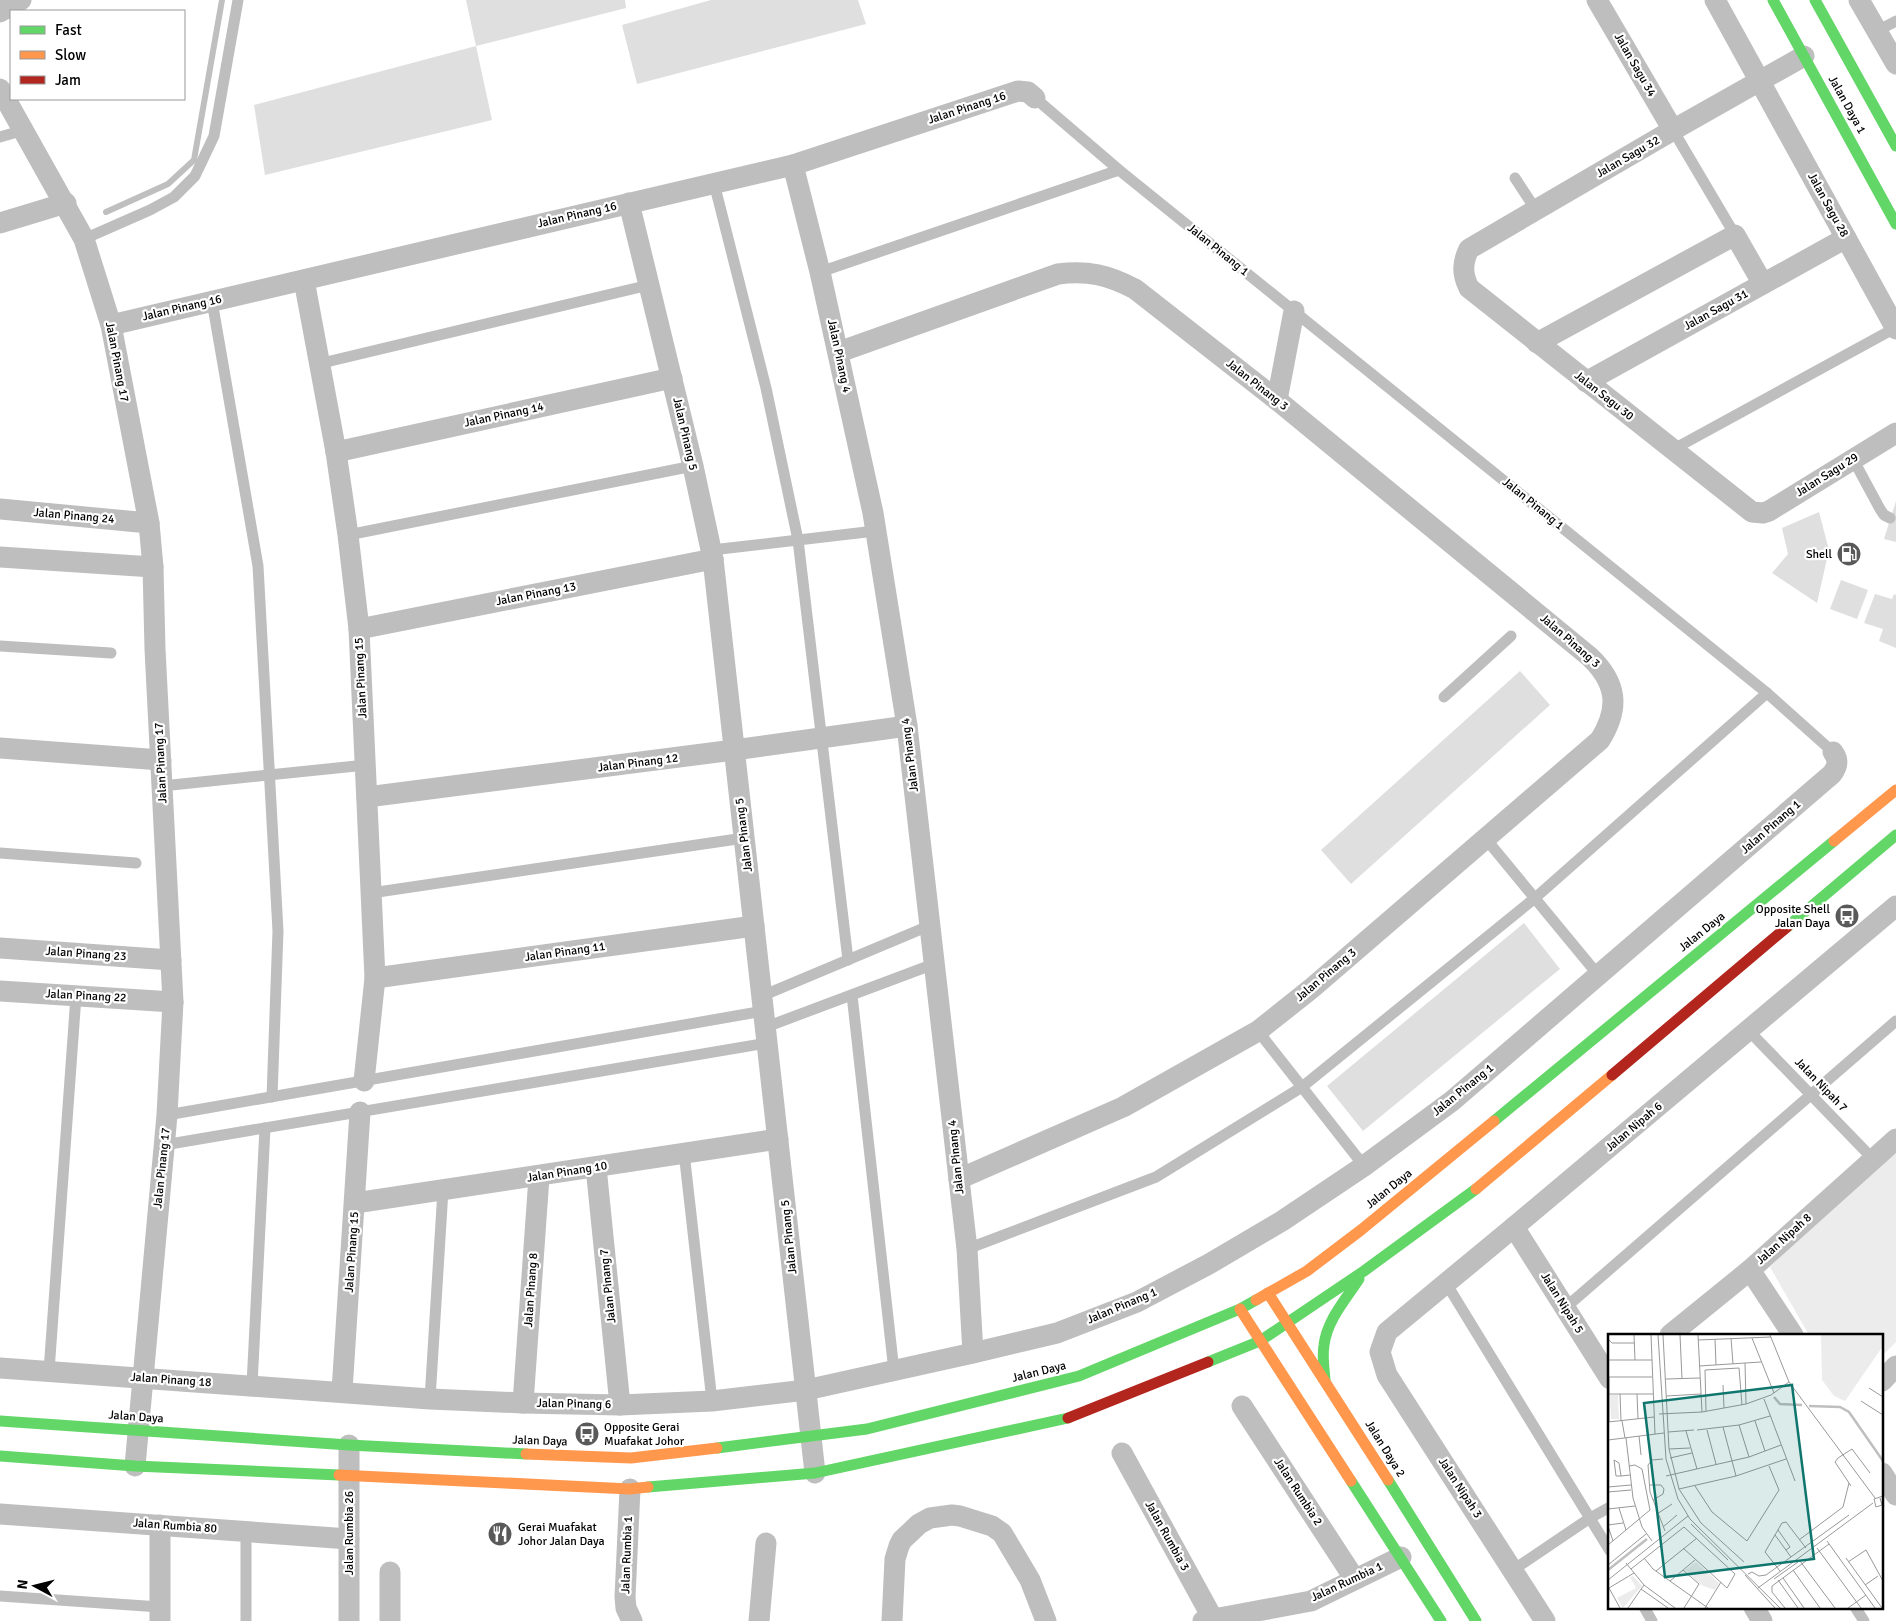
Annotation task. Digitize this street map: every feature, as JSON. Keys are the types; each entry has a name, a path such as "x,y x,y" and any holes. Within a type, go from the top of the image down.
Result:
{"main road":[{"name":"Jalan Daya 1","path":"1773,0 1896,224"},
{"name":"Jalan Daya 1","path":"1815,0 1896,146"},
{"name":"Jalan Daya","path":"0,1421 349,1445 631,1458 867,1429 1079,1376 1240,1309 1307,1271 1361,1230 1896,790"},
{"path":"0,1456 135,1466 630,1489 815,1474 1074,1417 1260,1340 1364,1271 1489,1179 1896,835"},
{"path":"1326,1380 1323,1355 1325,1338 1330,1325 1364,1271"},
{"name":"Jalan Daya 2","path":"1268,1293 1326,1380 1476,1621"},
{"path":"1240,1309 1441,1621"}],"street":[{"path":"0,12 21,0"},
{"name":"Jalan Sagu 34","path":"1597,0 1673,130"},
{"name":"Jalan Sagu 28","path":"1715,0 1896,329"},
{"path":"1859,0 1896,64"},
{"name":"Jalan Sagu 32","path":"1463,268 1469,249 1804,56"},
{"name":"Jalan Pinang 17","path":"0,89 66,203 84,239 111,325 148,522 153,567 155,649 173,1002 168,1115 135,1466"},
{"name":"Jalan Pinang 16","path":"111,325 792,165 1018,91 1028,92 1035,98"},
{"name":"Jalan Pinang 4","path":"792,165 839,352 875,531 907,726 967,1249 973,1353"},
{"path":"0,223 66,203"},
{"name":"Jalan Pinang 5","path":"629,203 713,554 815,1474"},
{"path":"1537,343 1735,235 1763,284"},
{"name":"Jalan Sagu 31","path":"1586,382 1846,238"},
{"name":"Jalan Sagu 30","path":"1463,268 1464,279 1469,288 1672,450 1747,508 1757,513"},
{"name":"Jalan Pinang 3","path":"839,352 1058,274 1076,272 1116,279 1134,289 1276,400 1590,657 1602,668 1611,685 1613,697 1613,714 1600,740 1312,988 1258,1031 1123,1107 959,1179"},
{"name":"Jalan Pinang 15","path":"304,280 318,364 336,452 359,629 375,978 364,1080"},
{"path":"1276,400 1294,310"},
{"name":"Jalan Pinang 14","path":"336,452 672,378"},
{"name":"Jalan Sagu 29","path":"1757,513 1769,511 1896,433"},
{"name":"Jalan Pinang 24","path":"0,509 148,522"},
{"name":"Jalan Pinang 13","path":"359,629 713,554"},
{"path":"0,557 153,567"},
{"name":"Jalan Pinang 12","path":"368,797 907,726"},
{"path":"0,748 161,760"},
{"name":"Jalan Pinang 1","path":"806,1390 973,1353 1057,1332 1137,1302 1282,1221 1364,1166 1452,1101 1599,976 1832,774 1836,769 1837,763 1833,752"},
{"name":"Jalan Nipah 6","path":"1380,1352 1387,1332 1896,906"},
{"name":"Jalan Pinang 11","path":"375,978 754,926"},
{"name":"Jalan Pinang 23","path":"0,948 171,960"},
{"name":"Jalan Pinang 22","path":"0,991 173,1002"},
{"name":"Jalan Pinang 15","path":"342,1391 360,1112"},
{"name":"Jalan Pinang 10","path":"355,1203 539,1177 684,1152 778,1139"},
{"name":"Jalan Nipah 8","path":"1677,1332 1750,1270 1896,1139"},
{"name":"Jalan Pinang 7","path":"596,1167 620,1405"},
{"name":"Jalan Pinang 8","path":"523,1403 539,1177"},
{"name":"Jalan Nipah 5","path":"1514,1227 1608,1375"},
{"path":"1750,1270 1792,1334"},
{"name":"Jalan Nipah 3","path":"1380,1352 1387,1375 1545,1621"},
{"path":"1884,1378 1896,1366"},
{"name":"Jalan Pinang 18","path":"0,1368 342,1391"},
{"name":"Jalan Pinang 6","path":"342,1391 430,1399 620,1405 712,1401 806,1390"},
{"name":"Jalan Rumbia 2","path":"1242,1406 1354,1578"},
{"name":"Jalan Rumbia 26","path":"349,1445 350,1621"},
{"name":"Jalan Rumbia 3","path":"1122,1453 1208,1620"},
{"path":"1884,1476 1896,1495"},
{"name":"Jalan Rumbia 1","path":"630,1489 625,1597 626,1608 632,1621"},
{"name":"Jalan Rumbia 80","path":"0,1514 349,1539"},
{"path":"892,1621 896,1559 899,1546 910,1532 924,1520 952,1515 992,1526 1002,1533 1030,1580 1046,1621"},
{"path":"160,1525 160,1614"},
{"path":"759,1621 766,1543"},
{"name":"Jalan Rumbia 1","path":"1208,1620 1311,1601 1354,1578 1401,1557"},
{"path":"390,1572 390,1621"},
{"path":"1755,1608 1762,1621"}],"lane":[{"path":"84,239 150,210 174,197 195,176 214,136 238,0"},
{"path":"1877,31 1896,21"},
{"name":"Jalan Pinang 1","path":"1035,98 1119,170 1766,693 1833,752"},
{"path":"0,137 24,130"},
{"path":"1673,130 1735,235"},
{"path":"820,272 1119,170"},
{"path":"1516,178 1536,210"},
{"path":"714,183 766,388 798,540 848,960"},
{"path":"318,364 649,285"},
{"path":"212,301 258,566 278,931 272,1097"},
{"path":"1672,450 1896,329"},
{"path":"1853,458 1880,510 1890,518"},
{"path":"348,535 693,466"},
{"path":"713,554 798,540 875,531"},
{"path":"1444,696 1511,636"},
{"path":"0,646 111,653"},
{"path":"967,1249 1156,1177 1302,1087 1535,898 1766,693"},
{"path":"162,786 366,765"},
{"path":"371,893 744,838"},
{"path":"1486,839 1599,976"},
{"path":"0,853 136,863"},
{"path":"168,1115 364,1080 765,1019 848,960 931,924"},
{"path":"164,1145 360,1112 765,1019 852,995 934,964"},
{"path":"852,995 894,1370"},
{"path":"49,1371 76,996"},
{"path":"1566,1308 1896,1021"},
{"name":"Jalan Nipah 7","path":"1748,1030 1873,1159"},
{"path":"1258,1031 1364,1166"},
{"path":"252,1385 265,1128"},
{"path":"684,1152 712,1401"},
{"path":"430,1399 444,1190"},
{"path":"1446,1283 1608,1548"},
{"path":"1513,1570 1590,1518 1608,1508"},
{"path":"246,1532 246,1621"},
{"path":"0,1596 160,1614"},
{"path":"1645,1608 1652,1621"},
{"path":"1857,1608 1864,1621"}],"shaded area":[{"path":"1896,1151 1896,1342 1884,1354 1884,1334 1808,1334 1770,1267 1837,1201"}],"building":[{"path":"466,0 625,0 626,8 476,46"},
{"path":"711,0 858,0 866,24 637,84 622,25"},
{"path":"476,46 492,120 265,175 254,105"},
{"path":"1896,501 1896,542 1884,539"},
{"path":"1819,512 1829,550 1817,603 1772,573 1788,554 1782,528"},
{"path":"1841,580 1868,590 1857,619 1830,609"},
{"path":"1875,594 1892,599 1894,594 1896,595 1896,648 1879,641 1883,629 1864,623"},
{"path":"1520,671 1550,705 1351,884 1321,850"},
{"path":"1524,923 1560,969 1363,1131 1327,1086"}],"waterway":[{"path":"106,212 168,184 194,160 222,0"}],"traffic: fast":[{"path":"1773,0 1896,224"},
{"path":"1815,0 1896,146"},
{"path":"1787,927 1896,835"},
{"path":"1494,1121 1834,841"},
{"path":"1208,1362 1260,1341 1364,1271 1476,1189"},
{"path":"1325,1380 1323,1353 1329,1327 1359,1279"},
{"path":"717,1448 867,1429 1079,1376 1240,1309 1256,1300"},
{"path":"648,1487 815,1473 1068,1418"},
{"path":"0,1421 349,1445 526,1454"},
{"path":"0,1456 135,1466 339,1475"},
{"path":"1388,1480 1476,1621"},
{"path":"1351,1481 1441,1621"}],"traffic: slow":[{"path":"1834,841 1896,790"},
{"path":"1476,1189 1612,1075"},
{"path":"1256,1300 1307,1271 1361,1230 1494,1121"},
{"path":"1268,1293 1388,1480"},
{"path":"1240,1309 1351,1481"},
{"path":"526,1454 631,1458 717,1448"},
{"path":"339,1475 630,1489 648,1487"}],"traffic: jam":[{"path":"1612,1075 1787,927"},
{"path":"1068,1418 1208,1362"}],"place":[{"name":"Shell","path":"1849,554"},
{"name":"Opposite Shell Jalan Daya","path":"1847,916"},
{"name":"Opposite Gerai Muafakat Johor","path":"587,1434"},
{"name":"Gerai Muafakat Johor Jalan Daya","path":"500,1534"}]}
